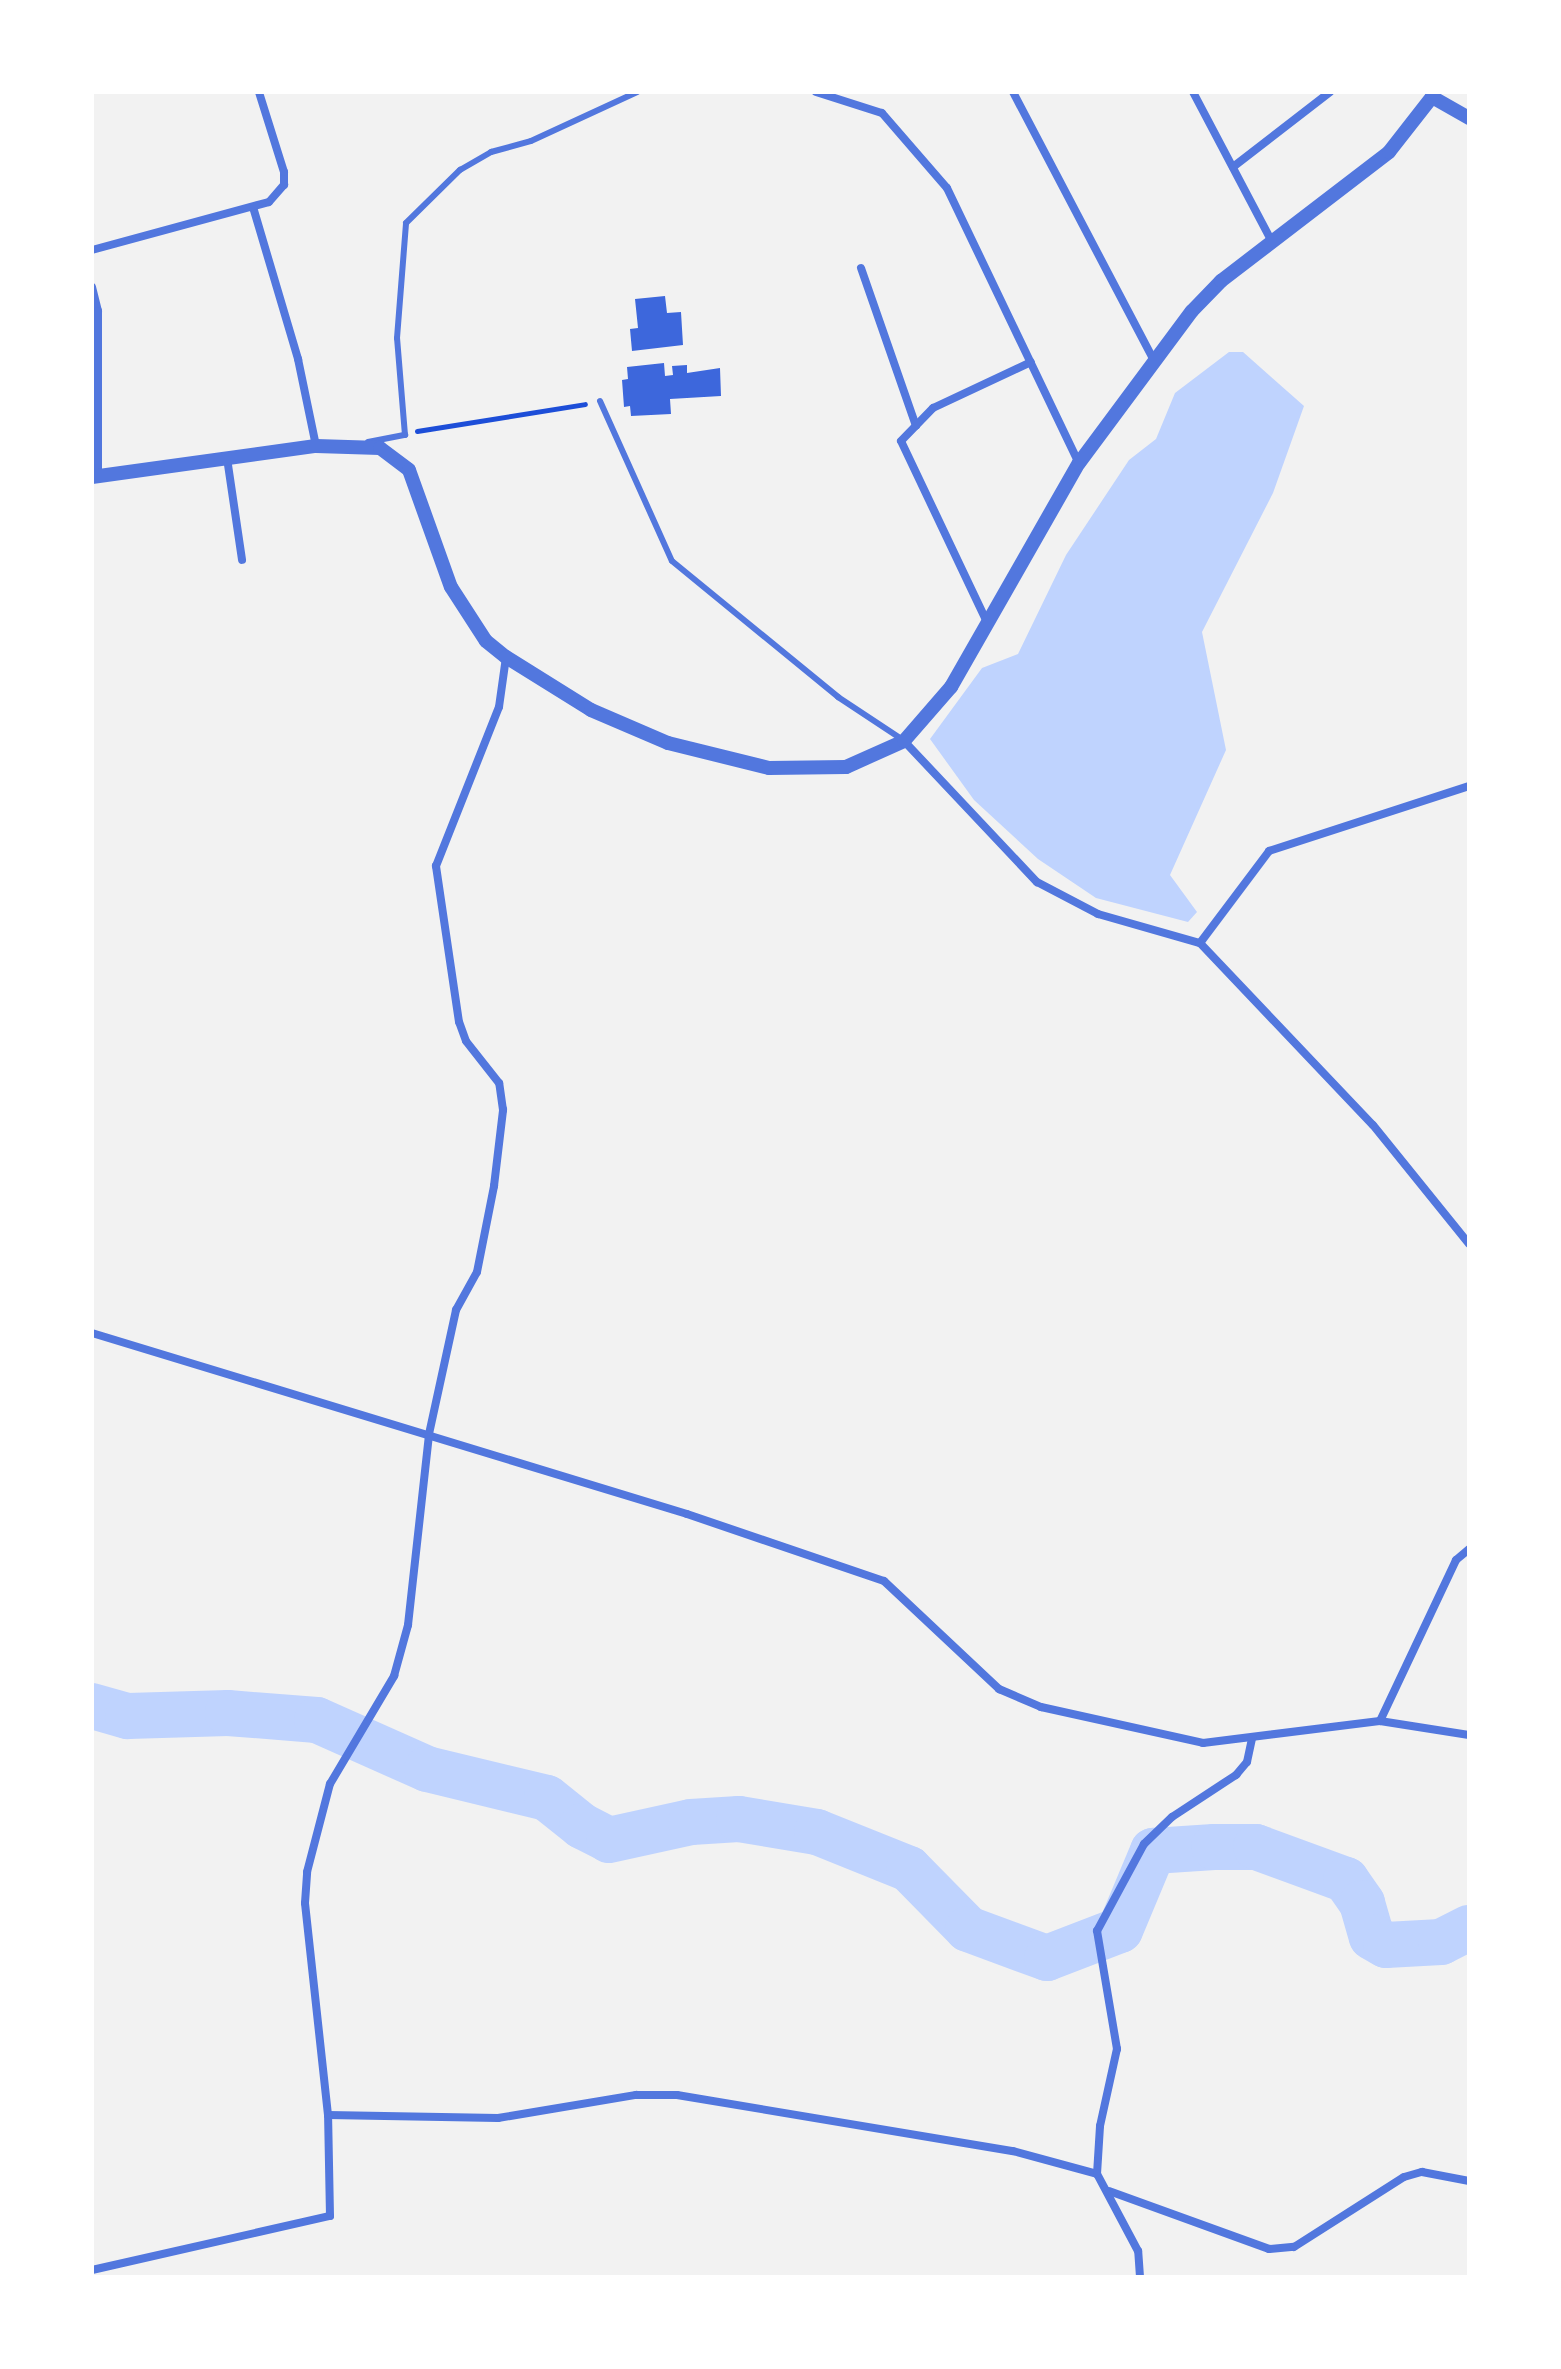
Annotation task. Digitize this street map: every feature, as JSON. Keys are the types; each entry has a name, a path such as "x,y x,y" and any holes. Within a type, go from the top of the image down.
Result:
{"street":[{"path":"92,250 269,202 284,185 259,92"},
{"path":"816,92 882,113 947,188 1079,463"},
{"path":"1013,92 1154,361"},
{"path":"1193,92 1272,242"},
{"path":"1233,167 1330,92"},
{"path":"92,287 98,311 95,477 316,446 361,444 394,455 409,470 451,587 486,641 506,657 627,728 769,768 846,767 904,741 951,687 986,620 1079,463 1154,361 1221,281 1389,152 1430,94 1469,118"},
{"path":"253,207 298,359 316,446"},
{"path":"861,268 916,426"},
{"path":"986,620 901,441 933,408 1031,362"},
{"path":"227,458 242,560"},
{"path":"92,2270 330,2216 328,2115 305,1903 307,1872 330,1784 394,1676 408,1625 429,1434 456,1310 477,1272 503,1110 499,1083 466,1041 459,1022 436,866 499,707 506,657"},
{"path":"904,741 1037,882 1098,914 1200,943 1373,1125 1469,1244"},
{"path":"1200,943 1269,851 1469,786"},
{"path":"92,1333 429,1434 884,1581 999,1689 1041,1707 1203,1743 1380,1721 1469,1735"},
{"path":"1380,1721 1456,1560 1469,1549"},
{"path":"1140,2277 1138,2251 1109,2191 1097,2174 1100,2126 1117,2049 1097,1948 1097,1931 1144,1844 1172,1817 1236,1775 1247,1762 1252,1738"},
{"path":"328,2115 498,2118 636,2095 677,2095 1013,2151 1097,2174"},
{"path":"1109,2191 1269,2249 1294,2247 1404,2177 1422,2172 1469,2181"}],"lane":[{"path":"361,444 405,435 397,338 406,223 460,170 491,152 531,141 637,92"},
{"path":"600,401 672,561 838,697 904,741"}],"path":[{"path":"412,432 600,401"}],"water":[{"path":"1229,352 1243,352 1304,406 1273,493 1202,632 1226,750 1170,875 1197,912 1188,922 1096,898 1038,859 974,800 930,739 982,668 1018,654 1066,555 1129,460 1156,439 1175,393"}],"building":[{"path":"665,296 667,313 681,312 683,345 632,351 630,329 638,328 635,299"},
{"path":"664,363 665,376 673,375 672,366 687,365 687,373 720,368 721,396 670,399 671,414 631,416 630,406 624,407 622,380 628,379 627,367"}],"waterway":[{"path":"92,1706 128,1716 228,1713 317,1720 427,1769 547,1798 582,1826 609,1840 691,1822 739,1819 817,1832 909,1869 968,1929 1047,1958 1120,1930 1153,1851 1256,1847 1346,1880 1362,1903 1372,1937 1386,1945 1441,1942 1469,1928"}]}
